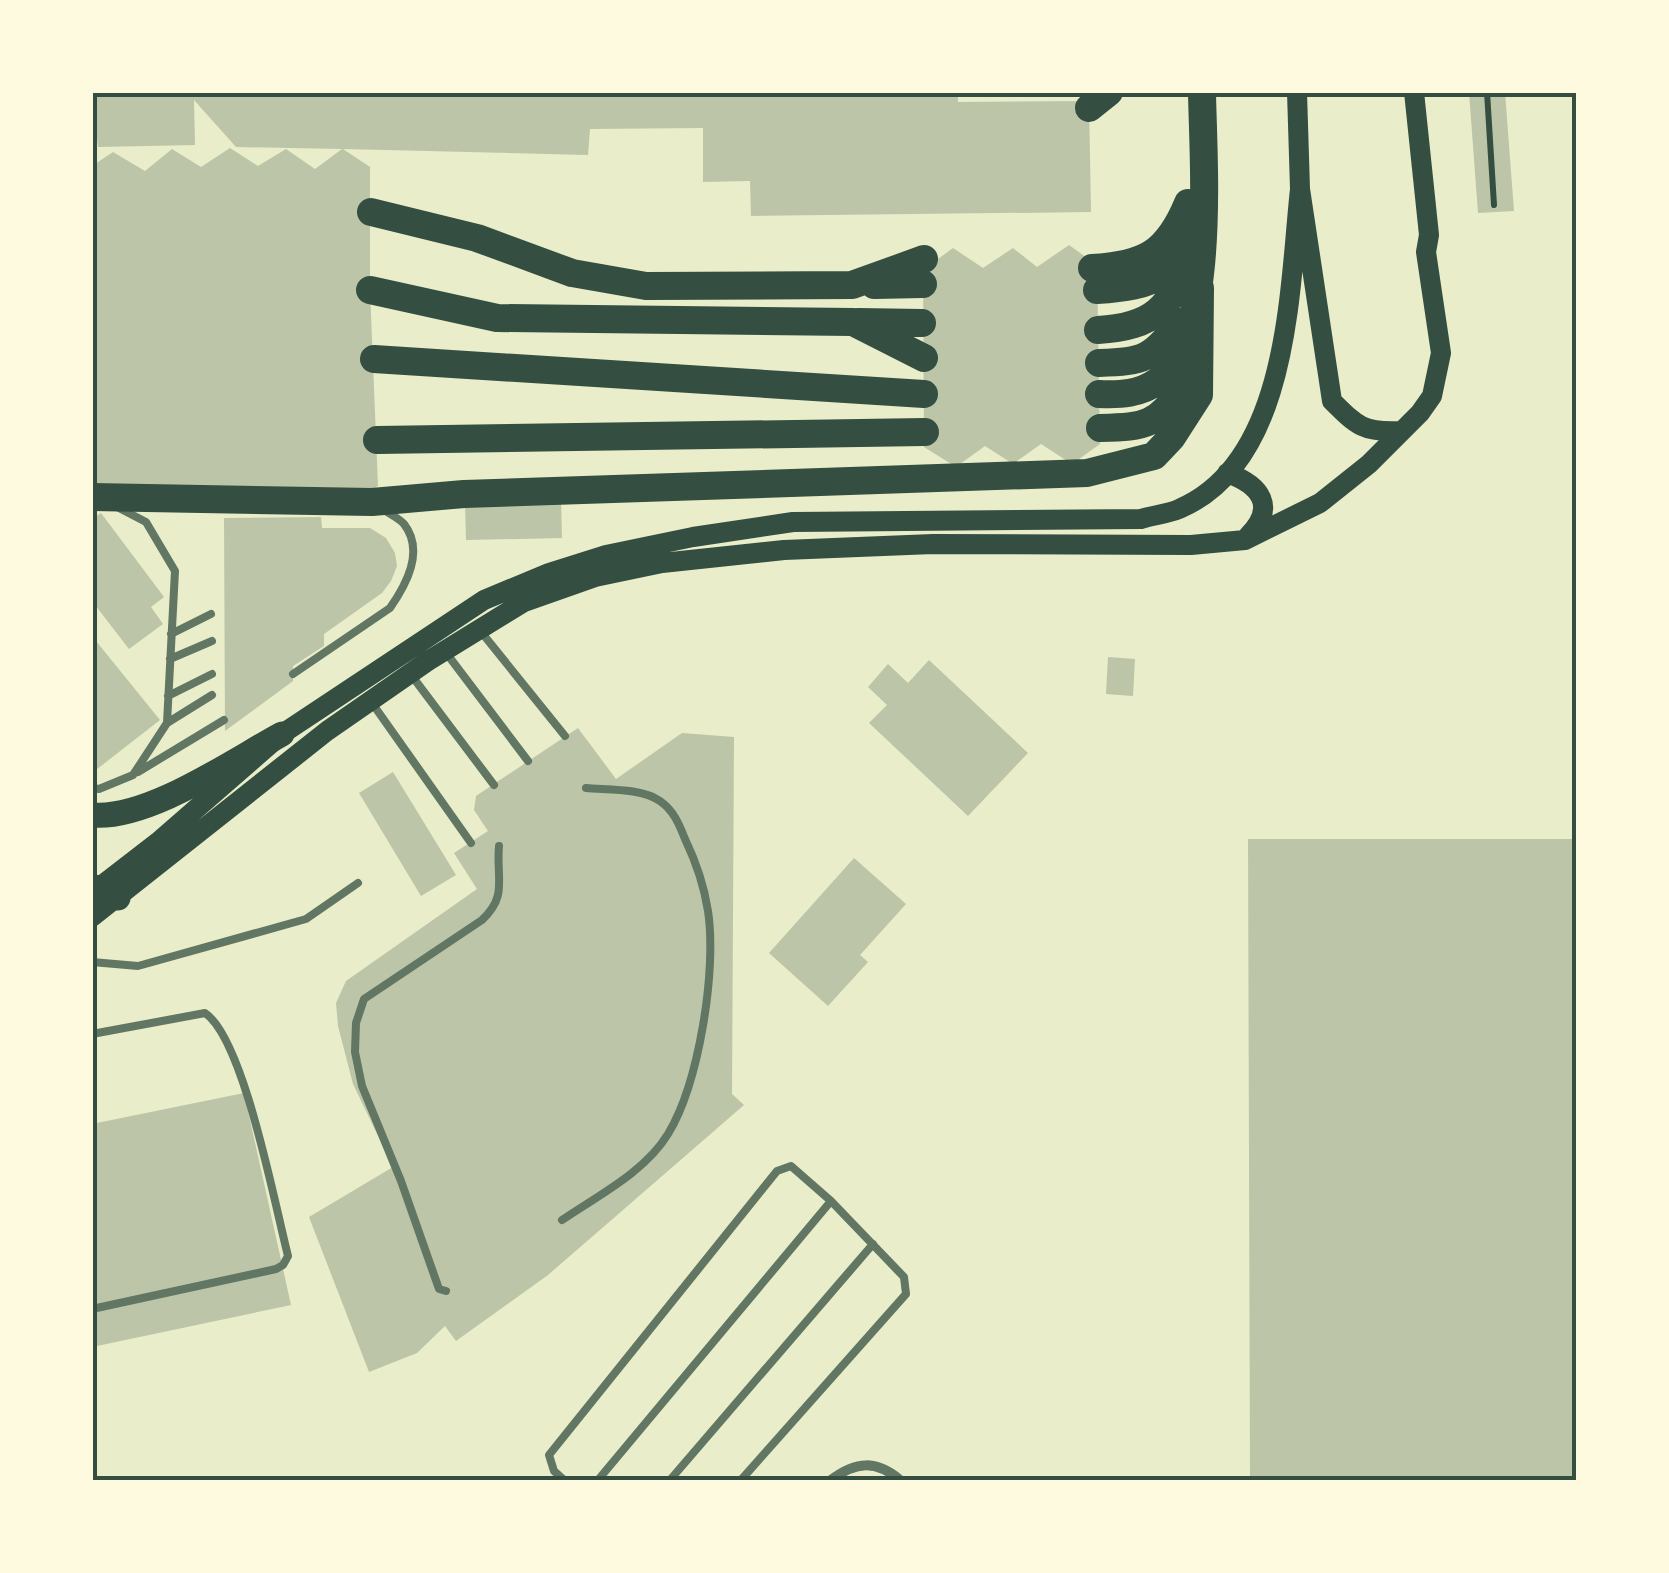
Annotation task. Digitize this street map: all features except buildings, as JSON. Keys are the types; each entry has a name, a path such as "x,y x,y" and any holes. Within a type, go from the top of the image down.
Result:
{"highway":[{"path":"96,497 372,502 464,494 1088,473 1154,456 1172,437 1199,395 1202,92"},
{"path":"1095,279 1158,251 1180,223 1203,174"},
{"path":"371,212 478,238 572,272 646,286 852,285 923,272"},
{"path":"1098,330 1127,328 1158,314 1179,286 1202,228"},
{"path":"1099,363 1129,362 1160,348 1181,320 1201,259"},
{"path":"370,290 497,318 922,323"},
{"path":"1099,394 1129,395 1160,380 1180,352 1199,291"},
{"path":"853,322 924,358 856,387"},
{"path":"374,358 924,394"},
{"path":"1100,428 1131,427 1162,417 1201,359"},
{"path":"377,440 925,432"}],"main road":[{"path":"92,815 131,813 168,796 282,734 484,600 606,555 793,522 1141,518 1179,508 1208,491 1227,473 1255,432 1270,396 1285,329 1300,189 1298,92"},
{"path":"100,891 444,651 524,602 595,577 662,563 784,550 933,544 1191,545 1245,540 1320,503 1369,464 1416,418 1432,396 1441,353 1426,252 1429,236 1414,92"},
{"path":"1300,189 1332,401 1356,425 1372,432 1401,431"},
{"path":"1227,473 1247,480 1256,489 1264,512 1261,524 1245,540"},
{"path":"92,918 100,891 282,734"}],"street":[{"path":"831,1480 845,1470 865,1464 883,1467 900,1480"}],"lane":[{"path":"96,497 146,522 175,571 167,723"},
{"path":"293,674 390,608 401,592 411,570 413,547 404,524 372,502"},
{"path":"172,634 212,614"},
{"path":"480,629 565,736"},
{"path":"170,658 212,641"},
{"path":"444,651 528,761"},
{"path":"410,673 494,784"},
{"path":"168,696 212,674"},
{"path":"133,775 167,723 212,695"},
{"path":"371,702 471,842"},
{"path":"92,788 99,789 133,775 224,720"},
{"path":"562,1220 633,1171 667,1137 684,1100 696,1057 708,986 708,914 698,868 674,814 658,799 586,788"},
{"path":"446,1291 439,1289 362,1086 355,1052 356,1023 364,998 496,907 502,894 498,846"},
{"path":"92,962 138,966 306,920 358,883"},
{"path":"92,1034 205,1013 214,1020 239,1068 288,1256 276,1269 92,1309"},
{"path":"564,1480 554,1472 549,1455 777,1171 791,1166 831,1201 904,1277 906,1294 741,1480"},
{"path":"598,1480 831,1201"},
{"path":"670,1480 873,1244"},
{"path":"544,1480 554,1472"}],"path":[{"path":"1488,92 1494,204"}]}
